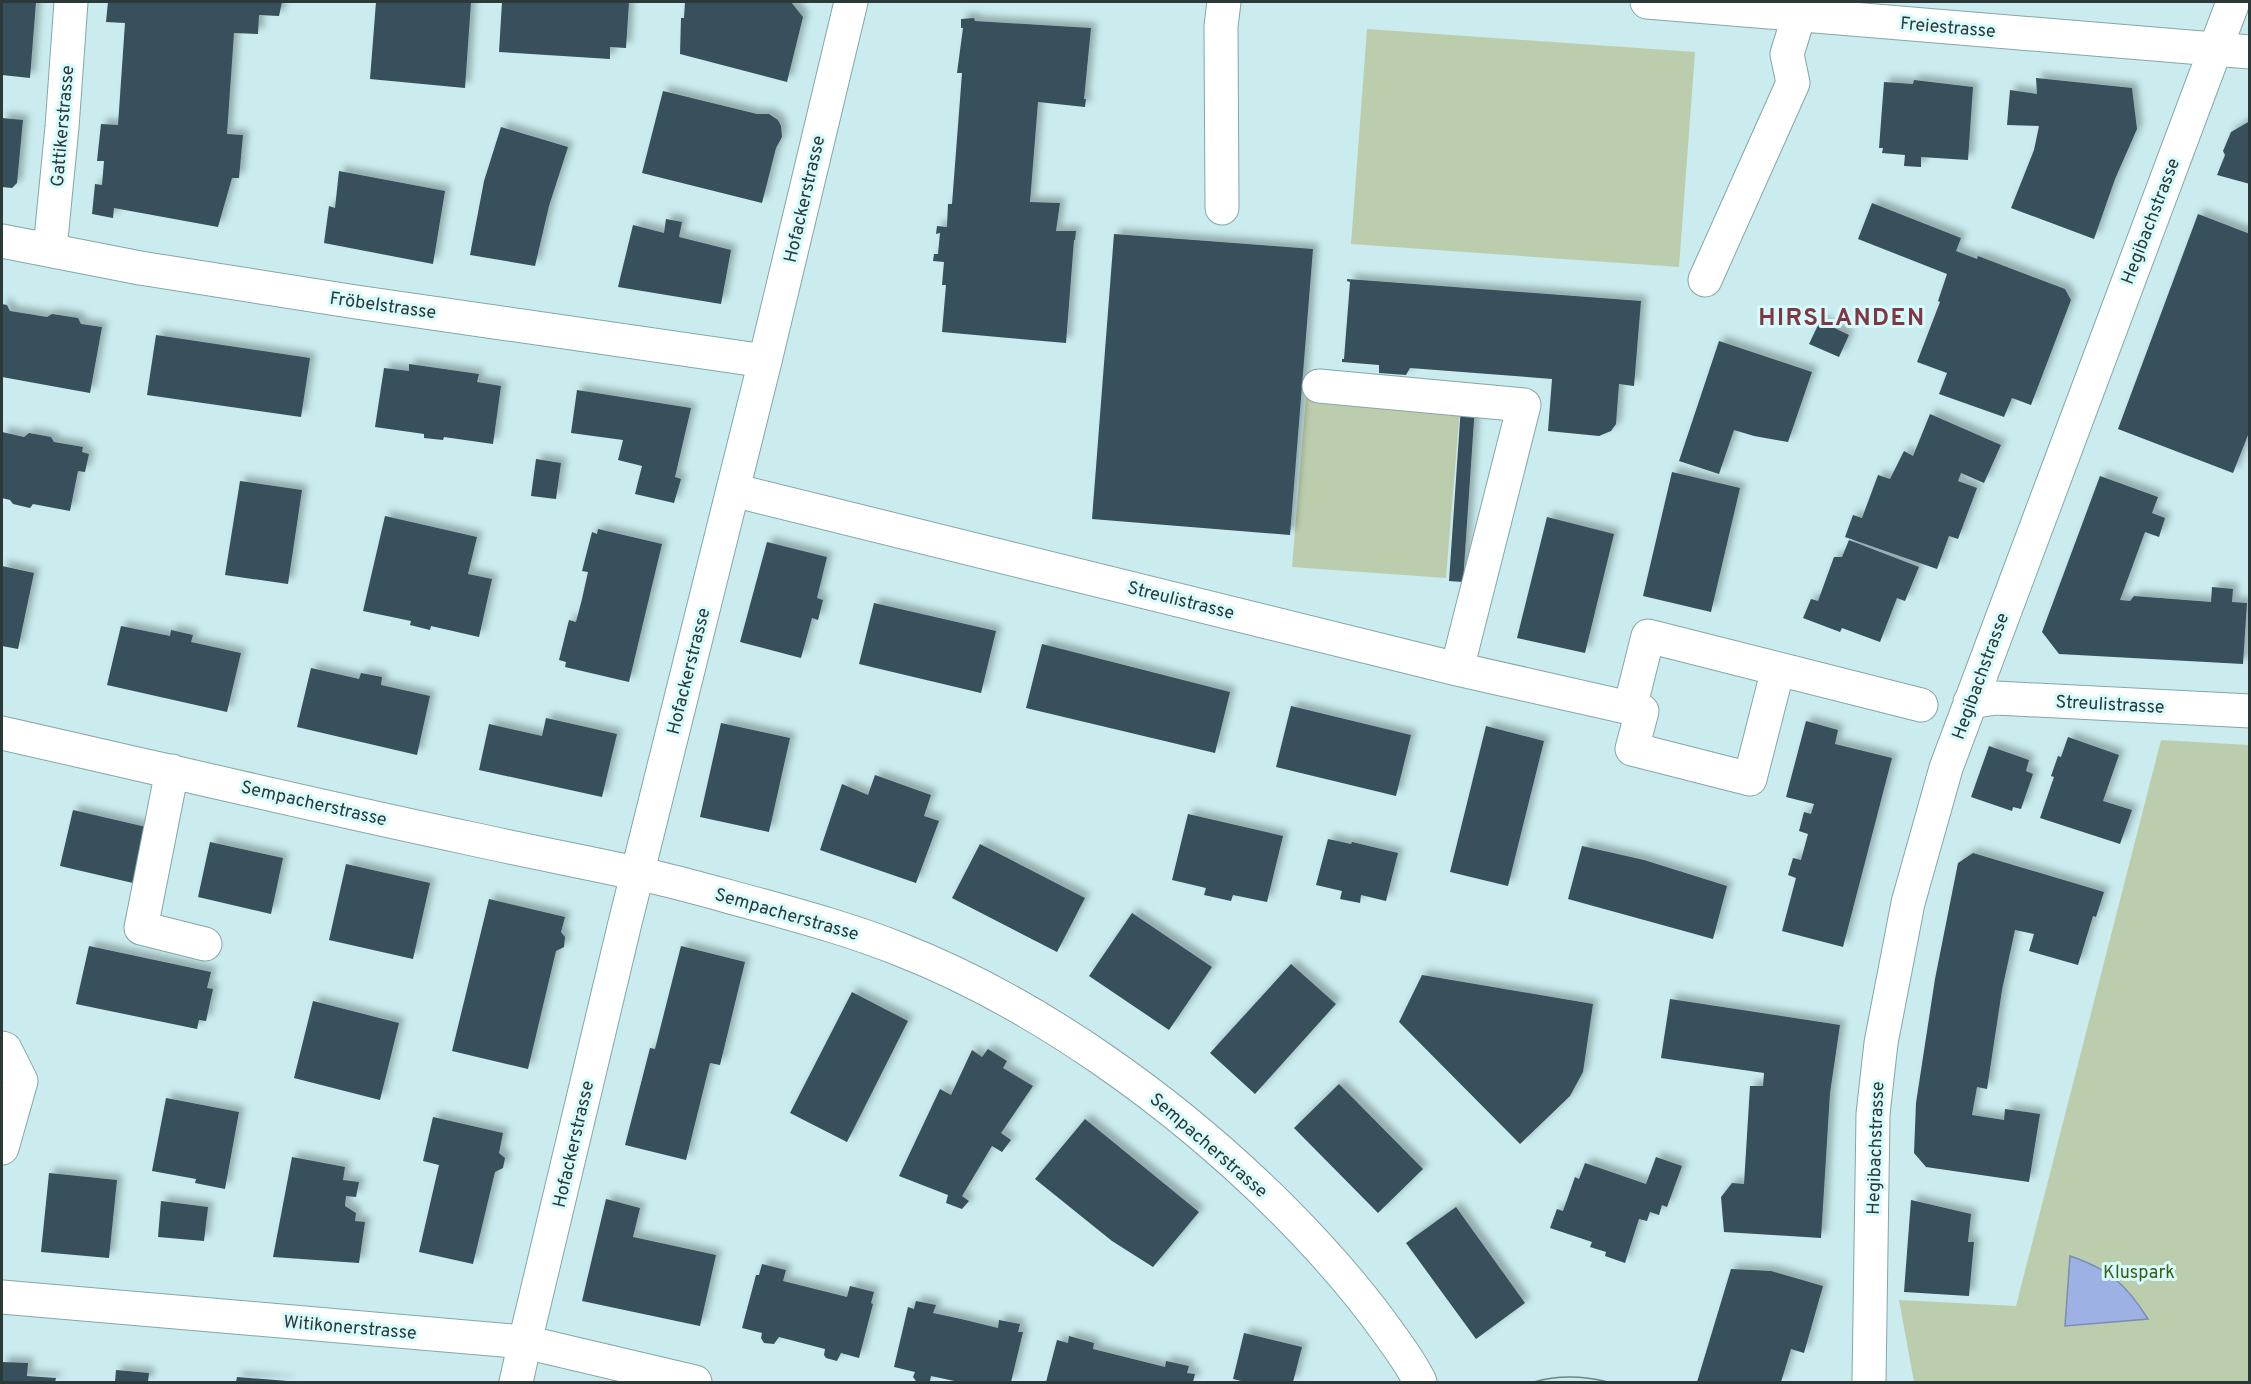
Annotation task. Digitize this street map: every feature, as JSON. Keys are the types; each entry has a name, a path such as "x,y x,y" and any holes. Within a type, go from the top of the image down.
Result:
{"street":[{"name":"Gattikerstrasse","path":"50,249 71,2"},
{"name":"Hofackerstrasse","path":"516,1383 851,2"},
{"path":"1222,208 1221,26 1224,2"},
{"name":"Freiestrasse","path":"1647,2 1800,8 2250,52"},
{"name":"Hegibachstrasse","path":"1869,1383 1873,1114 1881,1043 1908,903 1943,779 1970,702 2233,2"},
{"path":"1705,280 1793,83 1787,54 1800,8"},
{"name":"Fröbelstrasse","path":"2,241 140,268 356,302 765,361"},
{"path":"1319,386 1524,405 1457,669"},
{"name":"Streulistrasse","path":"733,490 1457,669 1630,708"},
{"path":"1778,669 1750,779 1632,749 1642,711 1630,708 1648,636 1921,705"},
{"name":"Streulistrasse","path":"1970,702 1996,698 2250,711"},
{"name":"Sempacherstrasse","path":"2,733 466,838 638,874 846,930 901,950 968,980 1033,1016 1103,1060 1169,1108 1214,1145 1298,1225 1341,1272 1378,1318 1405,1356 1420,1383"},
{"path":"172,771 141,928 206,944"},
{"path":"2,1048 5,1049 21,1081 2,1148"},
{"name":"Witikonerstrasse","path":"2,1297 525,1342 695,1383"}],"green space":[{"path":"1367,29 1695,52 1679,267 1351,244"},
{"path":"1306,397 1460,408 1446,578 1292,567"},
{"name":"Kluspark","path":"2161,740 2249,745 2249,1382 1914,1382 1899,1300 2016,1306"}],"water":[{"path":"2070,1256 2096,1266 2115,1279 2132,1296 2148,1319 2065,1326"}],"building":[{"path":"2,2 36,2 30,78 2,75"},
{"path":"108,2 282,2 279,16 259,15 258,34 234,33 227,134 243,135 239,178 232,178 218,227 114,208 113,218 92,214 95,184 102,185 104,161 97,161 101,124 118,125 125,23 106,22"},
{"path":"376,2 471,2 465,88 370,79"},
{"path":"502,2 629,2 626,48 610,47 610,59 499,52"},
{"path":"685,2 791,2 803,17 787,82 680,54 681,18 684,18"},
{"path":"974,18 975,21 1091,28 1085,107 1038,102 1030,202 1060,203 1056,231 1076,231 1066,343 942,332 946,285 942,285 944,262 933,261 934,254 938,254 940,233 936,234 937,226 947,227 948,204 952,204 962,73 957,73 963,28 961,28 961,19"},
{"path":"2036,78 2132,88 2137,129 2115,179 2094,239 2011,208 2034,150 2039,126 2007,125 2010,90 2037,94"},
{"path":"1914,80 1973,87 1968,160 1921,157 1921,167 1904,166 1905,155 1882,153 1883,148 1879,148 1884,82 1913,84"},
{"path":"663,91 757,114 769,114 778,120 782,137 776,148 762,203 642,173"},
{"path":"2,118 23,120 17,183 12,188 2,187"},
{"path":"2250,121 2250,184 2217,175 2231,132"},
{"path":"501,127 568,147 549,206 535,266 470,255 484,181"},
{"path":"339,171 445,191 433,264 324,243 329,206 335,208"},
{"path":"1872,203 1961,238 1956,251 1977,259 1978,256 2065,289 2071,300 2031,405 2012,398 2004,417 1939,394 1947,373 1917,362 1940,302 1938,301 1947,274 1858,239"},
{"path":"2198,214 2250,234 2250,430 2233,473 2118,429"},
{"path":"666,219 682,222 679,237 731,250 721,304 618,287 633,225 664,233"},
{"path":"1114,234 1313,249 1290,535 1092,519"},
{"path":"1347,279 1641,301 1634,386 1619,384 1616,424 1611,431 1599,436 1548,431 1552,379 1410,368 1406,375 1379,373 1379,365 1342,362 1350,282"},
{"path":"2,304 7,305 10,311 47,317 52,314 78,318 81,324 102,327 90,393 2,377"},
{"path":"1820,321 1849,335 1839,357 1809,344"},
{"path":"156,335 310,358 301,417 147,395"},
{"path":"1719,341 1812,372 1788,442 1734,430 1719,474 1679,461"},
{"path":"409,364 479,374 477,382 501,386 493,444 444,437 443,440 424,438 424,434 375,427 384,368 409,371"},
{"path":"577,390 691,408 675,477 681,479 674,503 635,494 642,466 618,460 623,440 571,433"},
{"path":"1461,406 1475,406 1463,582 1449,581"},
{"path":"1930,414 2001,445 1984,483 1961,473 1958,481 1977,488 1958,539 1949,536 1937,569 1845,537 1853,515 1862,518 1878,475 1890,479 1904,451 1913,456"},
{"path":"2,432 24,437 29,433 51,437 54,442 83,447 82,452 89,454 85,472 78,471 70,511 33,504 30,508 13,504 10,500 2,498"},
{"path":"536,459 561,463 556,499 531,496"},
{"path":"1672,472 1740,488 1711,612 1643,596"},
{"path":"2100,476 2158,497 2152,513 2165,518 2159,537 2145,532 2120,600 2130,601 2134,596 2211,602 2212,587 2233,589 2232,602 2247,603 2243,664 2059,654 2042,632"},
{"path":"240,481 302,490 288,584 225,575"},
{"path":"385,516 477,537 468,574 492,579 479,637 431,626 430,630 410,625 411,621 363,611"},
{"path":"1547,517 1614,534 1585,653 1517,638"},
{"path":"598,529 662,544 629,682 565,667 566,662 559,660 569,620 576,622 588,572 582,571 592,532 597,534"},
{"path":"1849,540 1919,567 1905,601 1897,598 1880,642 1842,628 1840,632 1803,618 1811,599 1818,601 1834,557 1842,557"},
{"path":"767,542 827,557 817,598 823,600 818,620 812,618 801,658 740,642"},
{"path":"2,566 34,573 18,649 2,646"},
{"path":"874,603 996,631 981,693 859,664"},
{"path":"121,626 170,636 171,630 193,635 191,642 241,653 227,712 107,685"},
{"path":"1042,644 1230,692 1215,753 1026,708"},
{"path":"311,668 359,679 361,673 382,677 381,685 430,696 417,755 297,727"},
{"path":"1291,706 1411,735 1396,796 1276,767"},
{"path":"546,718 617,734 602,797 479,770 489,724 542,736"},
{"path":"1806,721 1838,730 1835,744 1892,758 1843,947 1782,931 1796,878 1788,875 1793,858 1801,860 1808,834 1799,831 1804,812 1811,814 1814,804 1786,797"},
{"path":"721,723 790,738 769,832 700,817"},
{"path":"1486,726 1544,741 1508,886 1450,872"},
{"path":"2068,737 2119,755 2103,801 2132,810 2120,844 2040,818 2054,777 2051,776"},
{"path":"1989,746 2029,760 2026,771 2033,774 2021,809 2013,807 2012,811 1971,797"},
{"path":"875,775 931,795 924,816 939,821 916,883 820,850 842,784 868,795"},
{"path":"73,810 146,827 133,883 60,866"},
{"path":"1188,814 1283,836 1267,902 1233,895 1231,901 1204,895 1206,888 1172,880"},
{"path":"1328,839 1398,853 1386,901 1361,895 1360,903 1340,899 1342,891 1316,885"},
{"path":"210,842 283,858 271,914 198,897"},
{"path":"980,844 1085,898 1057,952 952,898"},
{"path":"1582,846 1644,860 1727,886 1713,939 1568,899"},
{"path":"1973,853 2104,892 2096,917 2093,916 2078,965 2029,951 2034,934 2015,930 2002,990 1987,1089 1977,1087 1972,1115 2004,1120 2005,1109 2040,1114 2029,1182 1926,1167 1914,1153 1916,1103 1935,979 1958,863"},
{"path":"346,864 430,883 413,959 329,940"},
{"path":"489,899 565,917 561,932 565,937 564,947 556,951 528,1069 452,1051"},
{"path":"1132,913 1212,967 1169,1030 1089,976"},
{"path":"89,946 211,972 207,988 213,989 206,1021 199,1020 197,1029 76,1004"},
{"path":"681,946 745,962 720,1065 710,1063 686,1160 625,1145 650,1048 655,1049"},
{"path":"1291,964 1336,1004 1255,1094 1210,1053"},
{"path":"1422,975 1593,1004 1583,1072 1570,1096 1520,1144 1399,1022"},
{"path":"852,992 908,1021 847,1142 790,1113"},
{"path":"1670,999 1840,1025 1830,1093 1821,1238 1724,1232 1721,1197 1732,1183 1744,1184 1750,1086 1763,1086 1764,1073 1661,1058"},
{"path":"313,1001 399,1023 380,1100 294,1078"},
{"path":"988,1049 1007,1061 1003,1068 1033,1086 1001,1133 1011,1140 1002,1152 992,1146 962,1196 969,1201 962,1209 946,1203 948,1195 899,1176 940,1089 951,1095 972,1050 982,1057"},
{"path":"1339,1084 1423,1169 1378,1213 1294,1128"},
{"path":"166,1098 239,1112 225,1189 195,1183 196,1179 152,1171"},
{"path":"433,1117 503,1133 499,1153 505,1158 503,1168 495,1172 473,1264 419,1252 439,1165 423,1161"},
{"path":"1085,1119 1199,1212 1153,1267 1112,1241 1035,1179"},
{"path":"292,1157 345,1167 343,1180 359,1182 356,1197 346,1196 345,1206 356,1213 355,1221 365,1222 359,1263 273,1257"},
{"path":"1656,1157 1682,1166 1667,1207 1662,1205 1659,1215 1650,1212 1647,1221 1639,1219 1625,1263 1605,1256 1606,1252 1590,1247 1592,1242 1550,1228 1557,1209 1563,1211 1575,1177 1579,1179 1585,1163 1646,1184"},
{"path":"49,1173 117,1180 109,1258 41,1252"},
{"path":"606,1199 640,1208 633,1237 716,1255 700,1326 582,1301"},
{"path":"1911,1200 1971,1214 1968,1242 1974,1242 1969,1296 1904,1292"},
{"path":"161,1201 208,1207 204,1241 158,1237"},
{"path":"1456,1207 1525,1303 1476,1339 1406,1243"},
{"path":"762,1264 786,1270 783,1281 847,1297 850,1286 874,1292 859,1358 841,1353 837,1361 826,1358 825,1349 779,1337 774,1344 764,1343 761,1338 762,1333 742,1328 756,1275 759,1275"},
{"path":"1731,1269 1771,1271 1823,1286 1804,1353 1791,1349 1781,1382 1697,1382"},
{"path":"916,1301 936,1305 933,1313 998,1328 999,1320 1020,1324 1018,1332 1023,1332 1011,1382 959,1382 931,1376 930,1381 923,1382 916,1381 913,1377 915,1372 894,1367 908,1307 914,1309"},
{"path":"1244,1333 1302,1347 1293,1382 1240,1382 1233,1379"},
{"path":"1069,1336 1094,1343 1093,1349 1165,1367 1166,1361 1189,1366 1187,1373 1195,1374 1193,1382 1046,1382 1057,1340 1068,1343"},
{"path":"2,1362 28,1363 27,1376 56,1378 55,1382 2,1382"},
{"path":"116,1370 149,1373 148,1382 115,1382"},
{"path":"237,1377 288,1381 288,1382 236,1382"}],"tram line":[{"path":"1534,1382 1571,1377 1608,1382"}],"district":[{"name":"HIRSLANDEN","path":"1842,317"}]}
